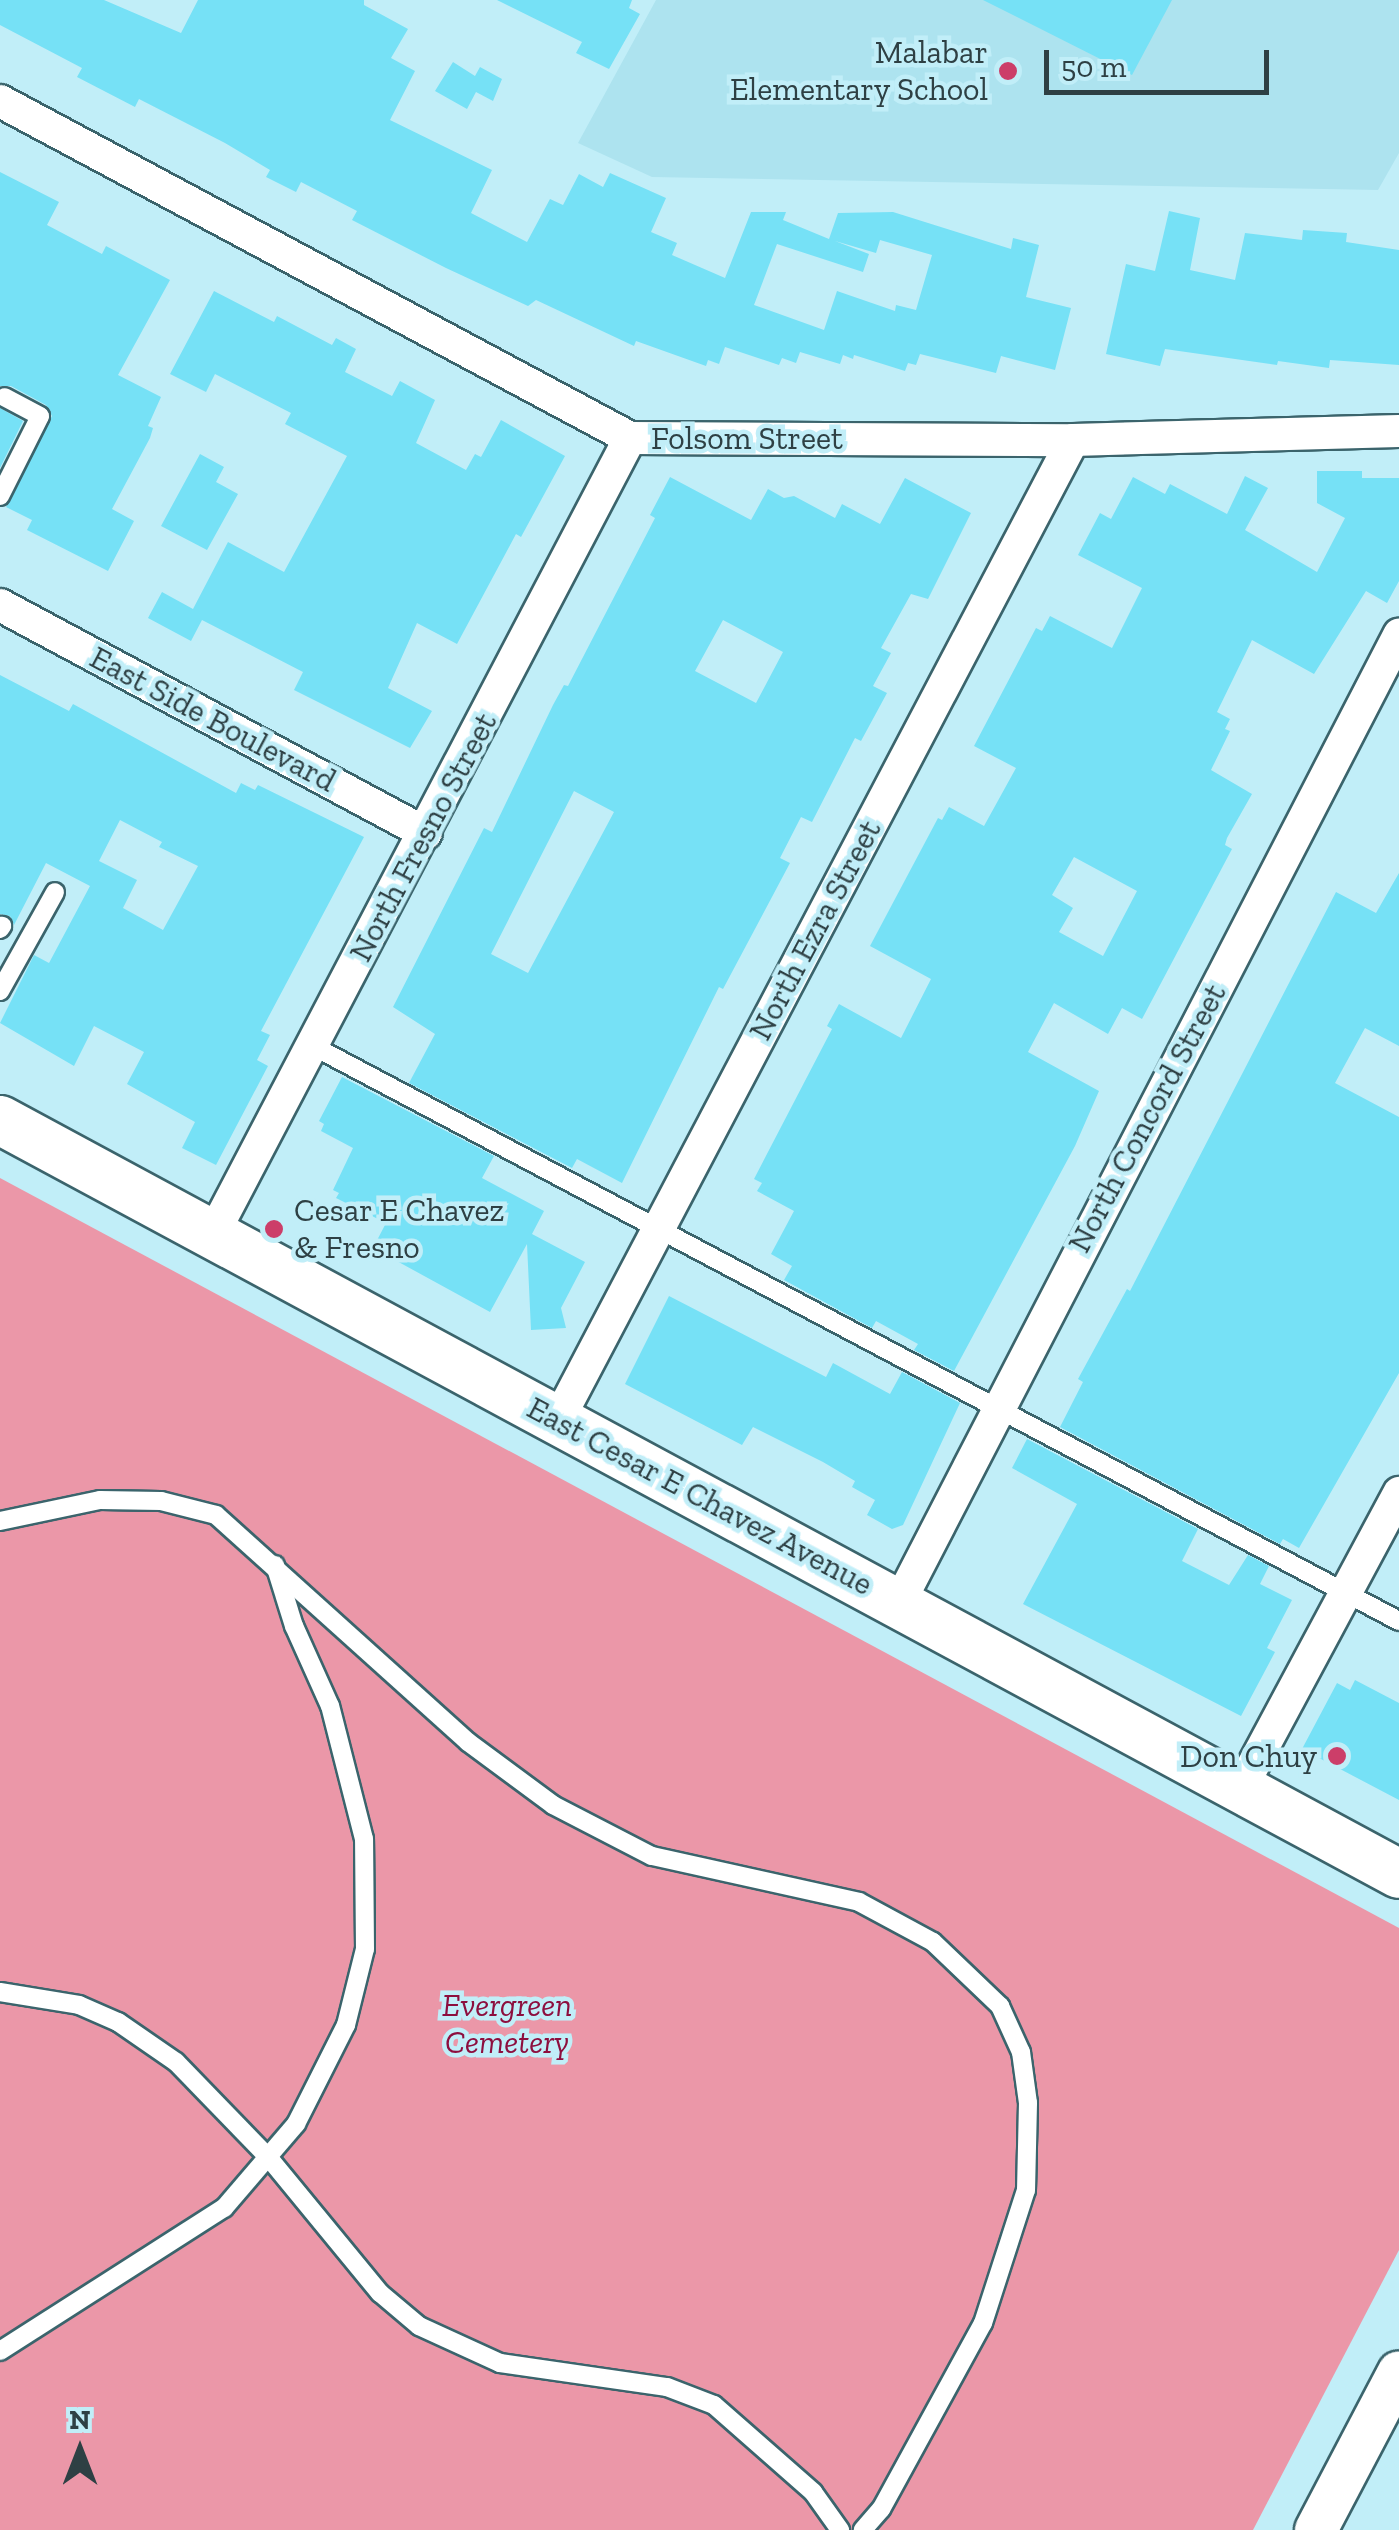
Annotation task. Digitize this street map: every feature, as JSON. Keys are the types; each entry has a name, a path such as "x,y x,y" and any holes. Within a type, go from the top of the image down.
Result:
{"main road":[{"name":"East Cesar E Chavez Avenue","path":"0,1120 1399,1874"}],"street":[{"name":"Folsom Street","path":"0,101 630,438 1073,440 1399,431"},
{"name":"North Fresno Street","path":"213,1234 630,438"},
{"name":"North Ezra Street","path":"558,1420 1073,440"},
{"name":"East Side Boulevard","path":"0,604 426,833"},
{"name":"North Concord Street","path":"898,1604 1399,635"},
{"path":"1241,1788 1399,1493"},
{"path":"1316,2530 1394,2396"}],"lane":[{"path":"0,496 40,416 5,398"},
{"path":"0,991 55,892"},
{"path":"314,1046 1399,1620"},
{"path":"0,1521 100,1500 161,1501 216,1516 468,1742 553,1804 652,1856 859,1902 933,1942 1000,2006 1020,2052 1028,2103 1026,2190 984,2323 881,2509 863,2530"},
{"path":"0,2351 224,2208 296,2124 346,2025 365,1949 364,1839 330,1706 294,1626 275,1565"},
{"path":"0,1992 79,2005 118,2022 176,2062 269,2158 380,2293 419,2326 500,2363 666,2387 714,2405 813,2492 840,2530"}],"shaded area":[{"name":"Malabar Elementary School","path":"656,0 1399,0 1399,153 1378,190 652,177 578,143"}],"green space":[{"name":"Evergreen Cemetery","path":"0,1178 1399,1928 1399,2250 1253,2530 0,2530"}],"building":[{"path":"0,0 104,0 181,33 198,0 364,0 364,5 408,29 391,58 415,71 390,120 492,170 471,213 527,242 550,199 563,205 579,174 603,187 610,173 666,198 651,232 677,243 672,255 725,278 751,212 786,212 783,220 829,239 838,213 893,212 1011,249 1013,238 1039,245 1026,297 1071,308 1055,370 1001,356 996,373 920,354 916,365 908,363 905,371 854,355 853,359 843,355 840,364 800,352 796,363 782,358 779,365 725,347 719,364 708,360 706,366 636,341 634,346 536,300 528,306 446,268 352,220 357,211 301,182 296,192 266,177 270,170 225,143 139,99 135,107 77,77 82,68 0,25","holes":["880,240 932,255 916,310 896,305 895,311 837,291 824,330 754,305 777,244 863,272 869,254 835,241 876,253"]},
{"path":"497,0 632,0 629,8 640,14 609,69 576,53 582,42"},
{"path":"983,0 1172,0 1132,75"},
{"path":"453,62 475,76 480,67 502,79 493,101 476,92 467,109 435,91"},
{"path":"0,172 59,202 47,225 102,254 106,246 170,280 118,375 161,397 148,426 153,428 150,438 112,509 134,521 108,571 27,530 32,520 6,507 52,416 46,405 11,386 0,386"},
{"path":"1169,211 1200,218 1190,270 1235,280 1245,233 1302,240 1303,230 1347,233 1346,242 1399,250 1399,365 1330,360 1329,368 1278,361 1277,365 1165,349 1160,366 1106,354 1126,264 1155,271"},
{"path":"214,291 274,322 277,316 332,345 336,338 356,349 345,372 392,396 400,381 435,400 416,443 466,470 475,454 481,457 501,420 565,456 521,537 516,534 457,644 417,623 388,688 432,711 410,748 294,690 303,672 202,620 191,641 148,618 162,592 193,609 228,542 284,572 347,456 285,424 291,413 215,374 206,392 170,374"},
{"path":"0,408 23,421 0,468"},
{"path":"200,454 224,467 216,482 238,494 207,550 161,526"},
{"path":"1317,471 1362,471 1362,478 1399,478 1399,581 1387,603 1366,591 1314,674 1252,640 1217,712 1230,719 1225,729 1230,731 1211,770 1252,794 1227,838 1225,845 1232,849 1142,1019 1122,1008 1108,1034 1054,1003 1028,1052 1099,1091 1075,1146 954,1371 914,1350 918,1344 876,1321 872,1328 784,1280 792,1266 771,1254 794,1211 757,1191 762,1183 754,1179 832,1029 827,1026 839,1004 901,1038 931,979 870,946 938,818 942,820 949,807 984,826 1016,768 974,746 1036,628 1042,631 1050,616 1112,648 1142,588 1078,555 1100,513 1111,519 1133,477 1165,494 1170,484 1227,514 1245,476 1268,488 1245,530 1317,572 1345,518 1317,503","holes":["1074,857 1137,891 1103,956 1059,932 1073,908 1052,895"]},
{"path":"670,477 751,520 768,489 784,498 794,496 835,518 842,504 880,524 905,478 971,513 928,599 911,594 881,648 891,653 873,686 887,693 861,741 855,738 812,822 801,817 780,858 790,863 723,989 719,987 622,1183 577,1159 572,1168 409,1083 435,1034 393,1007 484,828 492,832 553,705 564,685 568,686 655,518 650,515","holes":["723,620 783,652 756,703 695,671","574,791 614,812 528,973 491,954"]},
{"path":"0,675 69,711 73,704 236,793 241,783 255,790 258,785 364,837 261,1031 270,1035 257,1060 268,1066 216,1165 182,1148 195,1122 127,1084 144,1052 94,1026 74,1066 0,1023 34,955 49,963 90,886 46,863 14,925 10,916 0,914","holes":["120,820 162,842 159,847 198,866 163,930 123,908 137,880 99,861"]},
{"path":"1399,873 1399,1046 1365,1028 1335,1083 1399,1117 1399,1373 1299,1548 1283,1539 1280,1544 1060,1427 1083,1382 1078,1379 1127,1289 1130,1291 1336,892 1376,913"},
{"path":"342,1077 494,1156 482,1178 544,1211 532,1234 585,1262 561,1308 566,1328 531,1330 527,1244 490,1312 373,1248 386,1223 336,1198 339,1193 333,1190 353,1148 321,1131 324,1124 319,1121"},
{"path":"669,1296 826,1377 833,1363 890,1394 902,1372 960,1403 903,1525 892,1529 867,1515 875,1500 852,1487 855,1481 823,1462 753,1427 742,1445 625,1384"},
{"path":"1027,1439 1198,1529 1182,1561 1229,1585 1248,1555 1269,1566 1260,1584 1292,1600 1267,1648 1275,1652 1241,1716 1023,1604 1077,1504 1012,1468"},
{"path":"1355,1680 1399,1703 1399,1800 1302,1749 1337,1683 1350,1690"}],"place":[{"name":"Malabar Elementary School","path":"1008,71"},
{"name":"Cesar E Chavez & Fresno","path":"274,1229"},
{"name":"Don Chuy","path":"1337,1756"}]}
